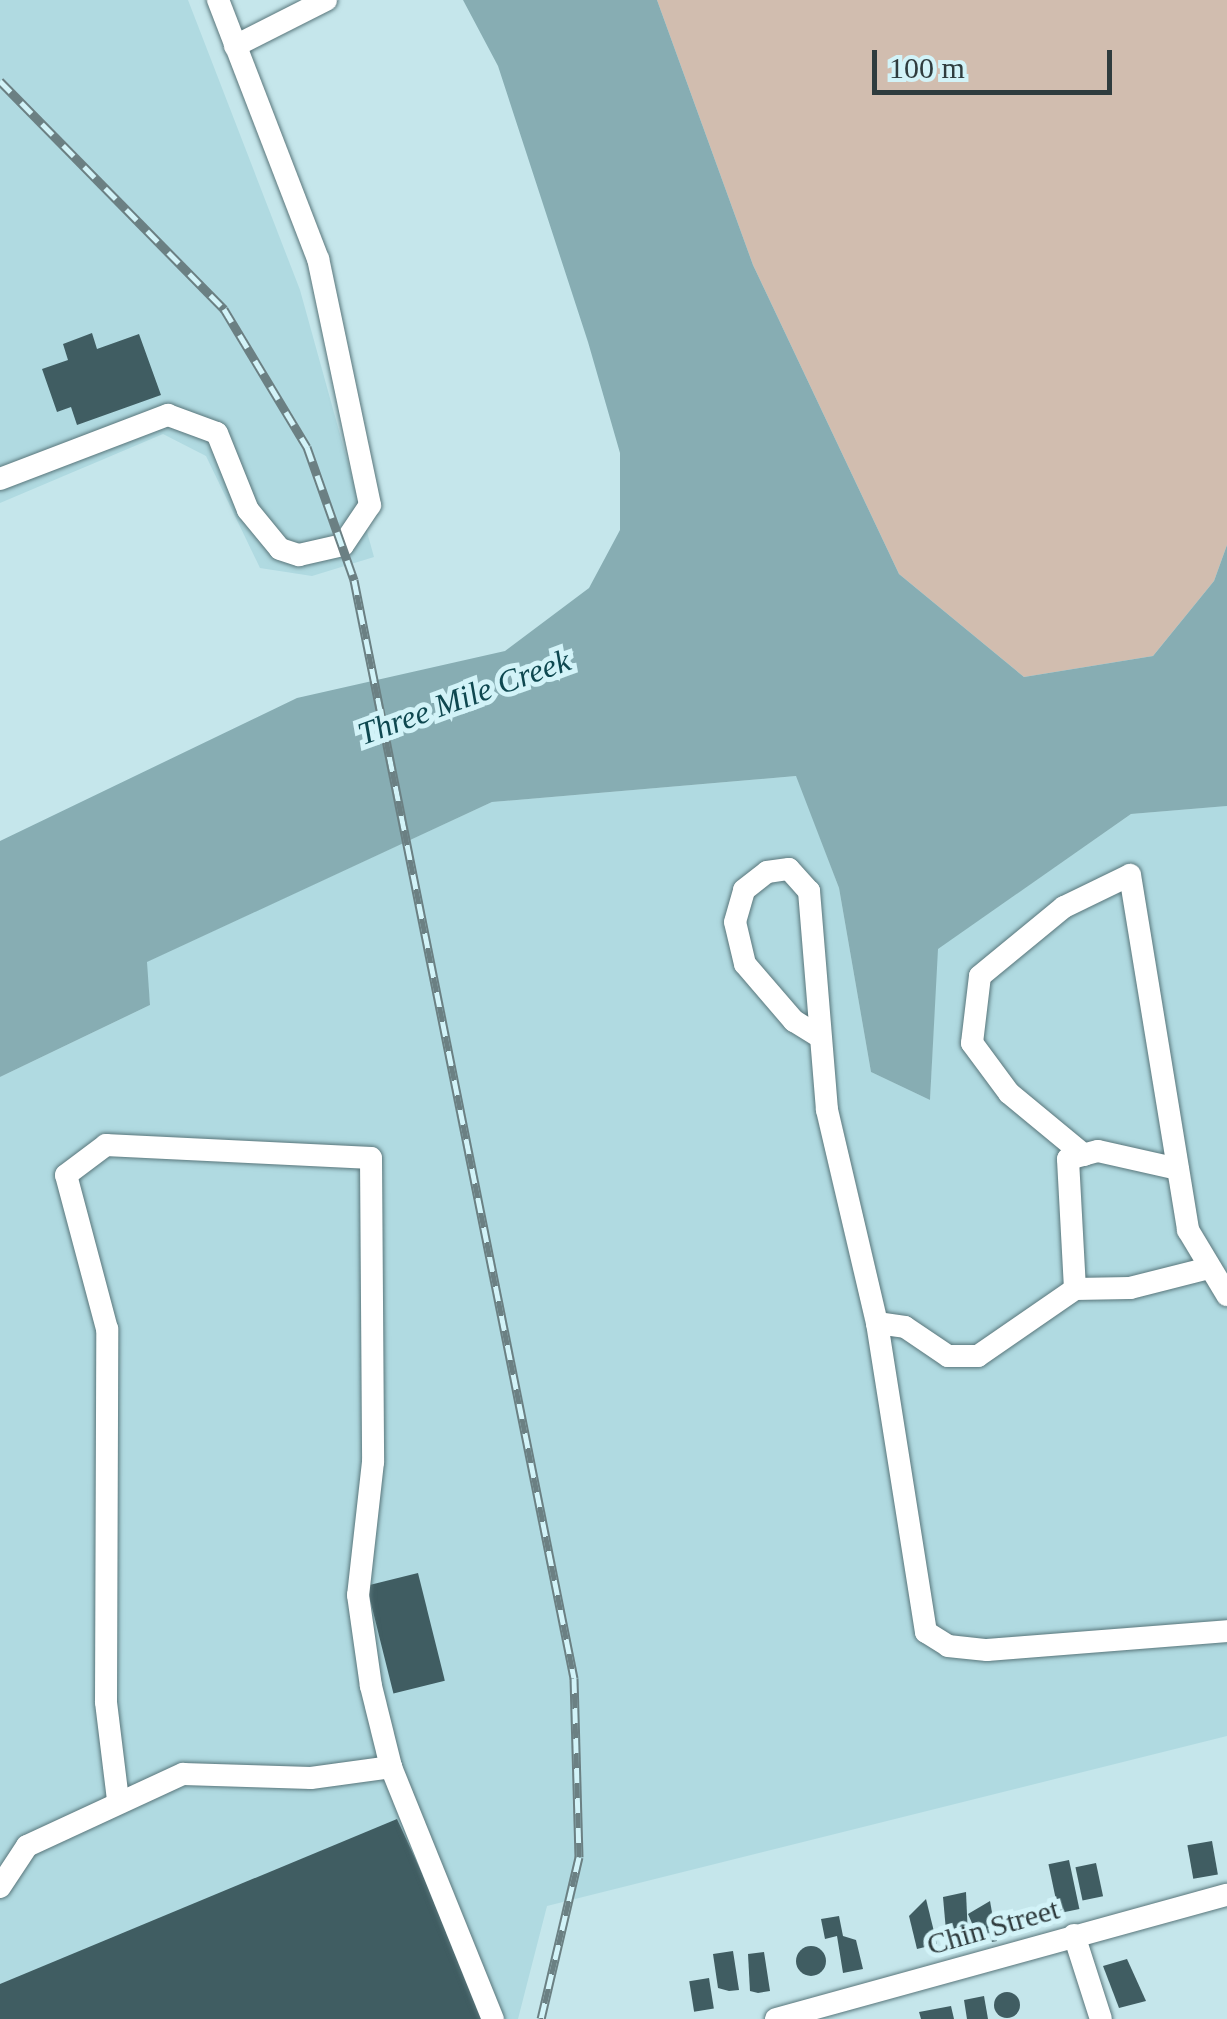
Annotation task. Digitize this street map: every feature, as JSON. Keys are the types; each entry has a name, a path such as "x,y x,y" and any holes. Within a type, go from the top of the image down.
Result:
{"street":[{"path":"0,479 168,415 185,418 217,433 271,542 299,555 344,545 363,521 371,488 318,259 218,0"},
{"path":"235,46 326,0"},
{"path":"820,1037 794,1021 745,964 735,922 744,890 767,872 790,870 809,891 827,1110 877,1323 926,1632 948,1646 987,1650 1227,1631"},
{"path":"1084,1154 1009,1093 972,1044 980,976 1064,907 1130,875 1188,1230 1227,1295"},
{"path":"118,1800 106,1702 107,1330 66,1192 80,1156 106,1145 370,1158 374,1462 358,1595 391,1767 493,2019"},
{"path":"1075,1289 1065,1199 1068,1159 1084,1154 1178,1170"},
{"path":"877,1323 905,1327 948,1356 978,1356 1075,1289 1130,1288 1210,1268"},
{"path":"0,1887 27,1846 118,1800 214,1769 311,1778 391,1767"},
{"name":"Chin Street","path":"776,2019 1227,1895"},
{"path":"1074,1936 1102,2019"}],"shaded area":[{"path":"0,0 188,0 300,290 374,557 312,576 260,568 206,456 163,434 0,503"},
{"path":"657,0 1227,0 1227,545 1214,581 1153,656 1024,677 899,574 753,265"},
{"path":"797,776 839,888 871,1072 930,1100 937,949 1131,814 1227,806 1227,1736 547,1906 518,2019 0,2019 0,1077 150,1005 146,962 492,802"}],"water":[{"name":"Three Mile Creek","path":"463,0 657,0 753,265 899,574 1024,677 1153,656 1214,581 1227,545 1227,806 1131,814 938,949 930,1100 871,1072 839,888 796,776 492,802 147,962 150,1005 0,1077 0,841 297,698 505,651 589,588 620,530 620,453 588,342 498,66"}],"building":[{"path":"92,333 97,349 139,334 161,395 77,425 71,407 57,412 42,369 68,360 63,344"},
{"path":"418,1573 445,1681 393,1694 367,1586"},
{"path":"397,1819 489,2019 0,2019 0,1984"},
{"path":"1212,1841 1218,1874 1193,1879 1187,1845"},
{"path":"1069,1860 1079,1909 1059,1913 1048,1864"},
{"path":"1096,1863 1103,1896 1083,1901 1075,1867"},
{"path":"966,1892 968,1937 947,1942 943,1897"},
{"path":"926,1899 937,1944 917,1949 909,1916"},
{"path":"990,1901 997,1941 981,1944 968,1914"},
{"path":"839,1916 843,1936 856,1940 863,1969 843,1973 837,1936 825,1939 821,1919"},
{"path":"811,1946 822,1950 826,1961 822,1972 811,1976 800,1972 796,1961 800,1950"},
{"path":"733,1951 739,1990 729,1991 718,1988 713,1954"},
{"path":"764,1952 770,1991 750,1991 748,1954"},
{"path":"1127,1959 1146,2001 1119,2008 1103,1966"},
{"path":"709,1978 714,2009 694,2012 689,1981"},
{"path":"1007,1992 1016,1996 1020,2005 1016,2014 1007,2018 998,2014 994,2005 998,1996"},
{"path":"984,1996 988,2019 967,2019 964,2000"},
{"path":"951,2006 954,2019 921,2019 919,2012"}],"railway":[{"path":"0,81 224,309 307,447 354,580 574,1678 579,1857 541,2019"}]}
